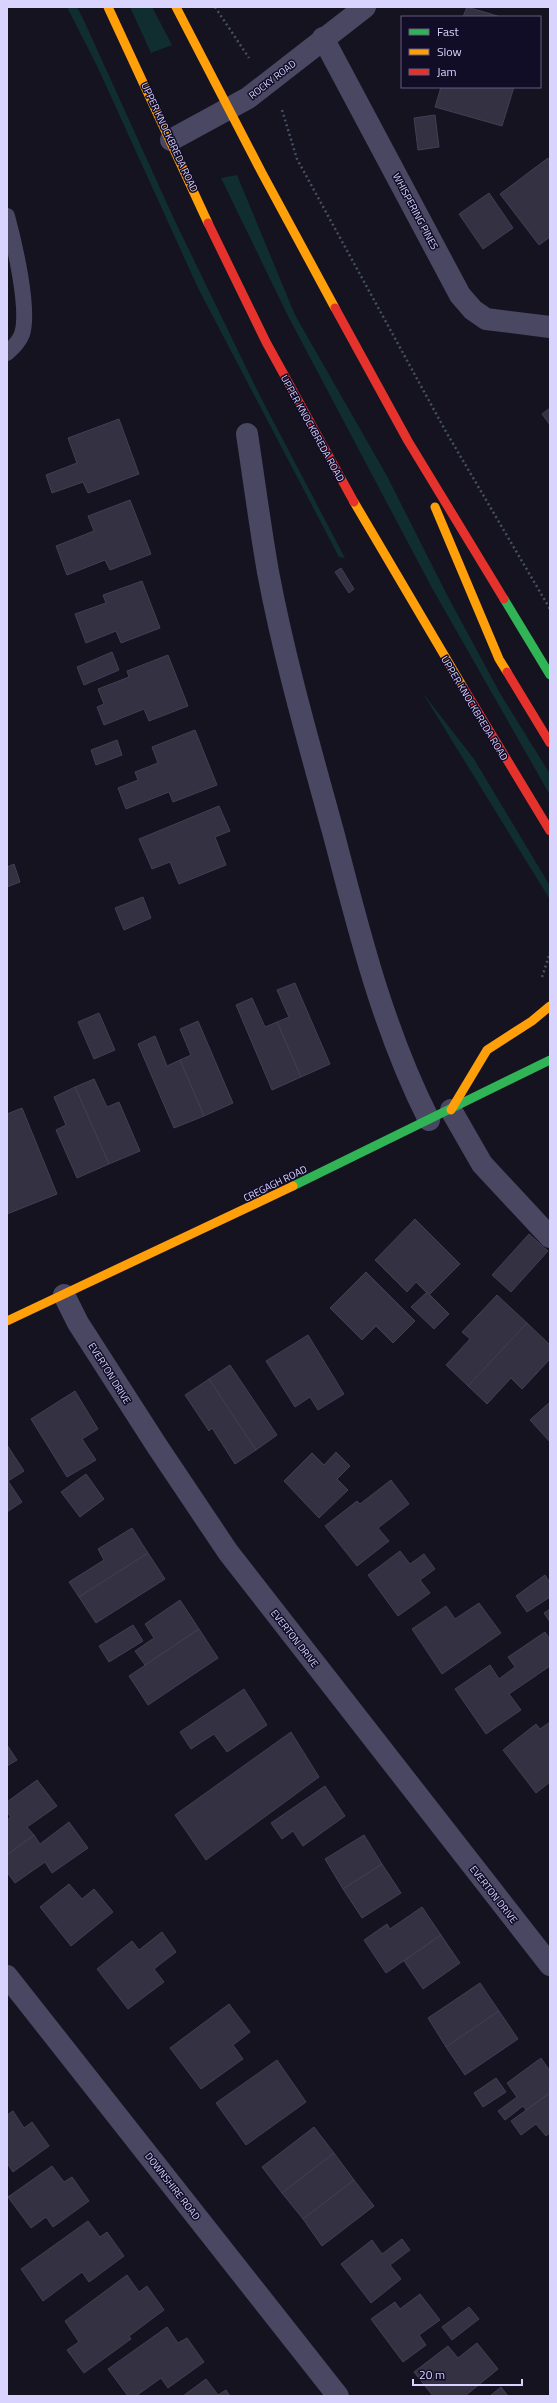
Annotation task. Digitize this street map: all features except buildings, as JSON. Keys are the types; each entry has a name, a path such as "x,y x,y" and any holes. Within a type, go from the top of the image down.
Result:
{"main road":[{"name":"UPPER KNOCKBREDA ROAD","path":"108,7 229,264 294,394 390,569 550,831"},
{"path":"176,7 326,293 408,441 550,675"},
{"path":"408,441 498,659 550,743"},
{"path":"451,1110 487,1050 532,1021 550,1006"},
{"name":"CREGAGH ROAD","path":"7,1321 451,1110 550,1060"}],"street":[{"name":"ROCKY ROAD","path":"171,140 230,110 365,7"},
{"name":"WHISPERING PINES","path":"324,38 460,295 473,310 486,319 550,327"},
{"path":"247,434 274,596 293,681 352,905 388,1027 411,1084 429,1120"},
{"path":"451,1110 482,1164 550,1237"},
{"name":"EVERTON DRIVE","path":"64,1295 78,1323 157,1446 228,1552 550,1965"},
{"name":"DOWNSHIRE ROAD","path":"7,1976 338,2396"}],"lane":[{"path":"7,216 17,254 23,310 22,333 17,344 7,353"}],"path":[{"path":"215,7 239,43"},
{"path":"282,110 297,159 445,430 550,609"}],"green space":[{"path":"67,7 77,7 174,219 259,394 345,558 339,557 198,288 98,68"},
{"path":"130,7 152,7 172,45 151,53"},
{"path":"237,175 295,315 387,476 447,595 501,695 550,774 550,795 432,588 288,316 221,178"},
{"path":"422,692 474,759 550,886 549,898"}],"traffic: fast":[{"path":"504,599 550,675"},
{"path":"293,1186 550,1060"}],"traffic: slow":[{"path":"108,7 208,223"},
{"path":"176,7 262,173 335,308"},
{"path":"354,502 463,687"},
{"path":"435,507 499,659 507,672"},
{"path":"451,1110 487,1050 532,1021 550,1006"},
{"path":"7,1321 293,1186"}],"traffic: jam":[{"path":"208,223 266,342 354,502"},
{"path":"335,308 408,441 504,599"},
{"path":"507,672 550,743"},
{"path":"463,687 550,831"}]}
